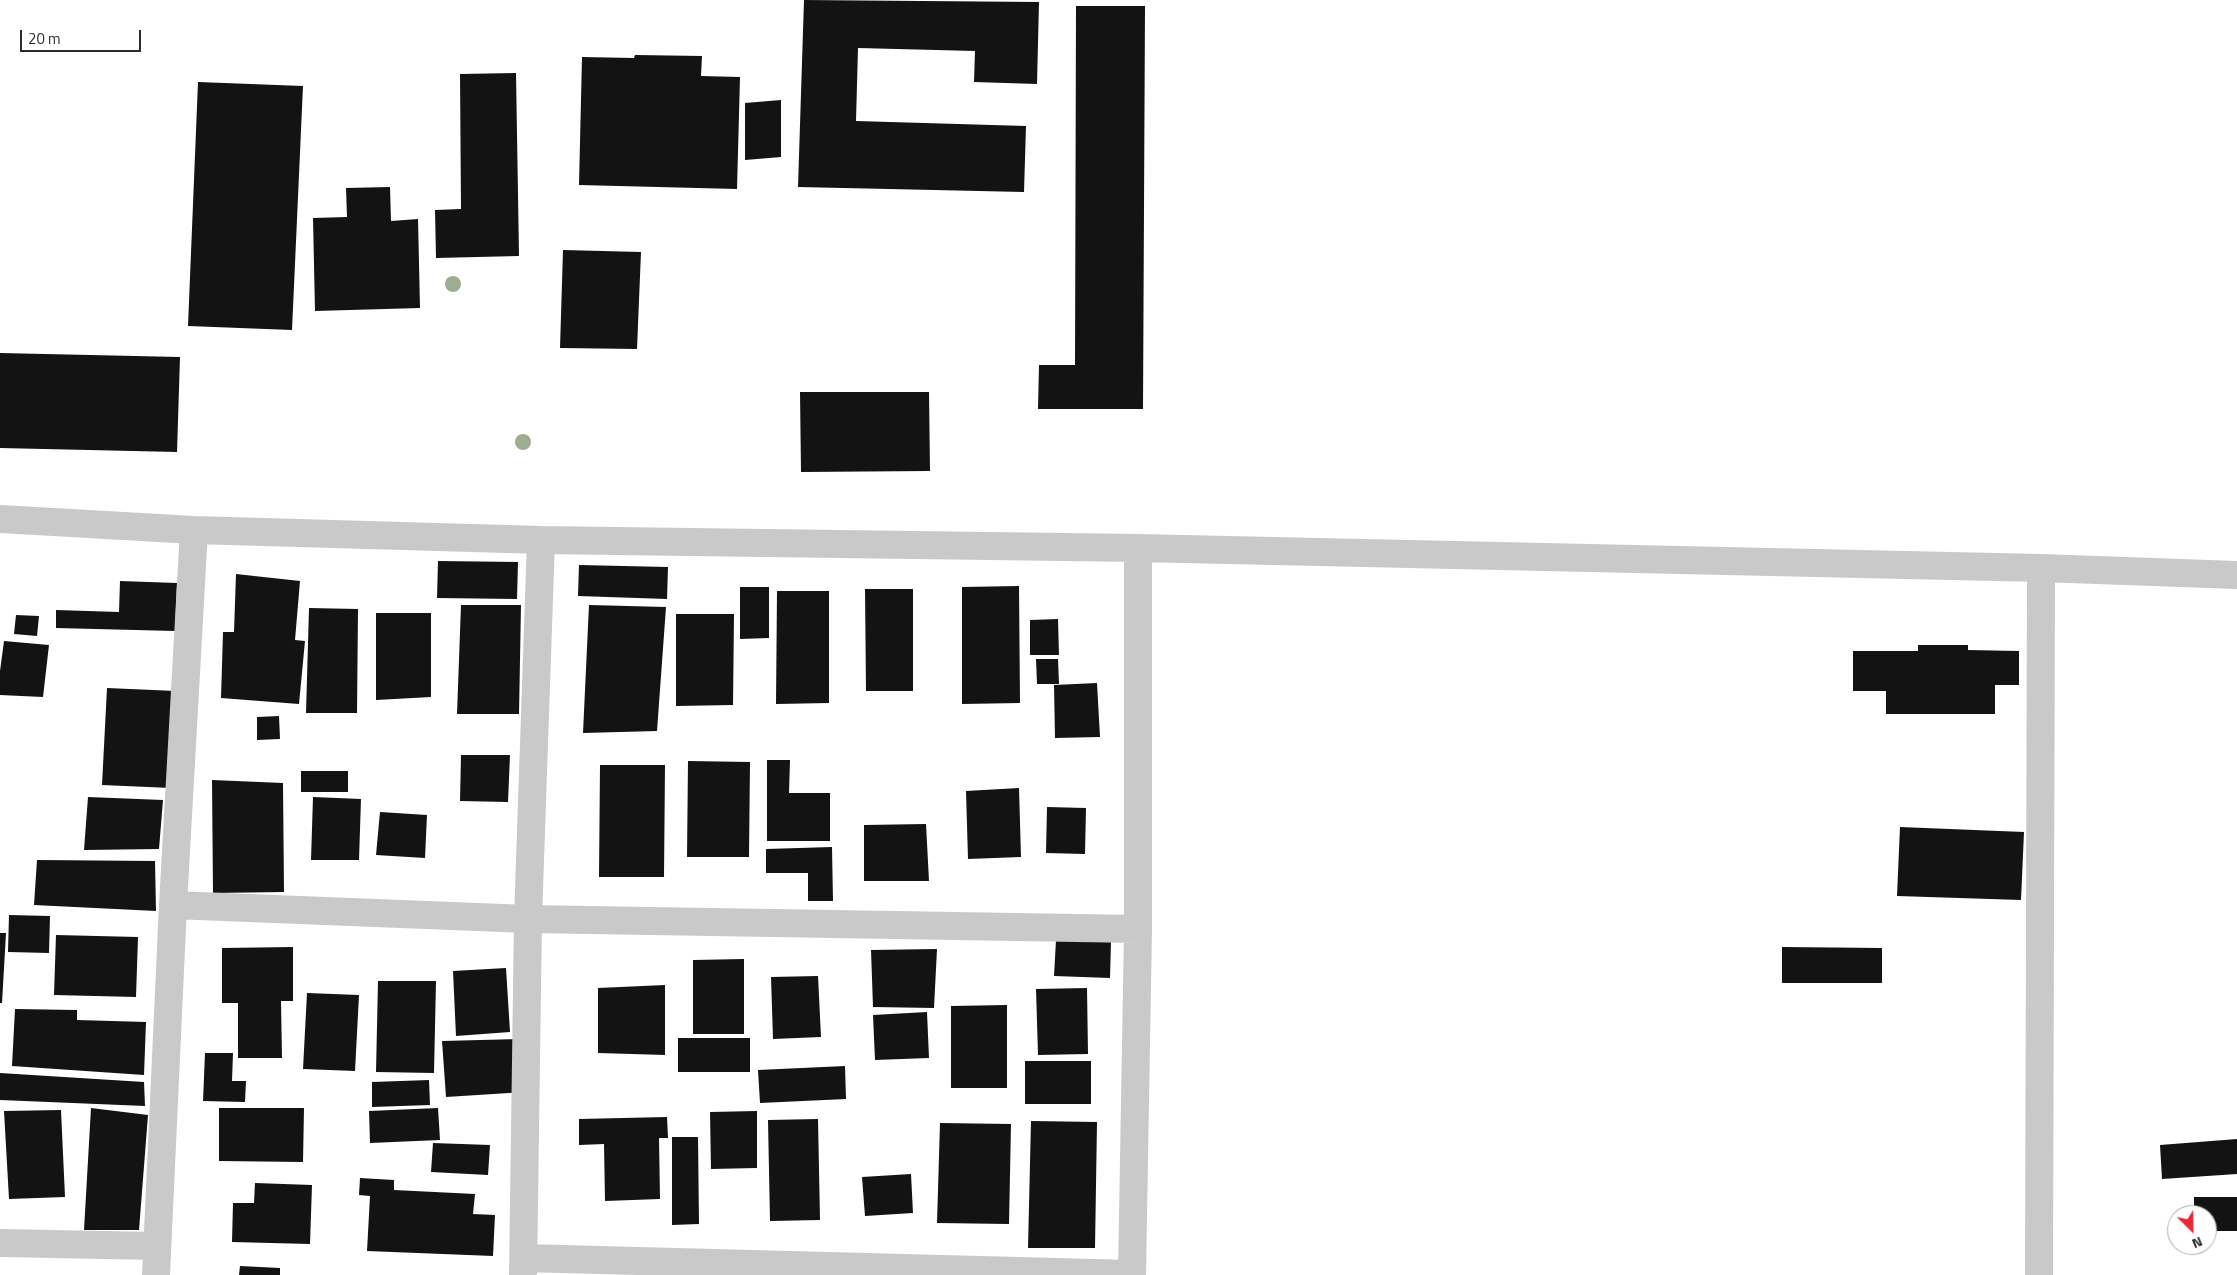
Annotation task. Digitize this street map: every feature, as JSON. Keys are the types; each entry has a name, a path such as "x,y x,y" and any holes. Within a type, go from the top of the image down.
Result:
{"street":[{"path":"0,519 194,530 541,540 1138,548 2041,568 2237,575"},
{"path":"156,1275 173,905 194,530"},
{"path":"541,540 528,919 523,1266 1132,1274 1138,929 1138,548"},
{"path":"2039,1275 2041,568"},
{"path":"173,905 528,919 1138,929"},
{"path":"0,1243 156,1246"}],"building":[{"path":"804,0 1039,2 1037,84 974,82 975,51 858,48 856,121 1026,126 1024,192 798,187"},
{"path":"1076,6 1145,6 1143,409 1038,409 1039,365 1075,365"},
{"path":"635,55 702,56 701,76 740,77 737,189 579,185 582,57 634,58"},
{"path":"516,73 519,256 436,258 435,210 461,209 460,74"},
{"path":"198,82 303,86 292,330 188,326"},
{"path":"781,100 781,157 745,160 745,103"},
{"path":"390,187 391,221 418,219 420,308 315,311 313,218 347,217 346,188"},
{"path":"563,250 641,252 637,349 560,348"},
{"path":"0,353 180,357 177,452 0,448"},
{"path":"800,392 929,392 930,471 801,472"},
{"path":"438,561 518,562 517,599 437,598"},
{"path":"579,565 668,567 667,599 578,596"},
{"path":"236,574 300,581 295,640 305,641 299,704 221,698 223,632 234,632"},
{"path":"120,581 177,583 175,631 56,628 56,610 119,612"},
{"path":"1019,586 1020,703 962,704 962,587"},
{"path":"740,587 769,587 769,638 740,639"},
{"path":"865,589 913,589 913,691 866,691"},
{"path":"777,591 829,591 829,703 776,704"},
{"path":"461,605 521,605 519,714 457,714"},
{"path":"589,605 666,607 657,731 583,733"},
{"path":"309,608 358,609 357,713 306,713"},
{"path":"376,613 431,613 431,697 376,700"},
{"path":"676,614 734,614 733,705 676,706"},
{"path":"16,615 39,616 37,636 14,634"},
{"path":"1058,619 1059,655 1030,655 1030,620"},
{"path":"4,641 49,645 43,697 0,695 0,671"},
{"path":"1918,645 1968,645 1968,650 2019,651 2019,685 1995,685 1995,714 1886,714 1886,691 1853,691 1853,651 1918,651"},
{"path":"1036,659 1058,659 1059,684 1037,684"},
{"path":"1097,683 1100,737 1055,738 1054,685"},
{"path":"107,688 176,691 171,788 102,785"},
{"path":"279,716 280,739 257,740 257,717"},
{"path":"461,755 510,755 508,802 460,801"},
{"path":"767,760 790,760 789,793 830,793 830,841 767,841"},
{"path":"688,761 750,762 749,857 687,857"},
{"path":"600,765 665,765 664,877 599,877"},
{"path":"301,771 348,771 348,792 301,792"},
{"path":"212,780 283,783 284,892 213,893"},
{"path":"1019,788 1021,857 968,859 966,791"},
{"path":"88,797 163,800 159,849 84,850"},
{"path":"313,797 361,799 359,860 311,860"},
{"path":"1047,807 1086,808 1085,854 1046,853"},
{"path":"380,812 427,815 425,858 376,855"},
{"path":"926,824 929,881 864,881 864,825"},
{"path":"1900,827 2024,832 2021,900 1897,896"},
{"path":"832,847 833,901 808,901 808,873 766,873 766,849"},
{"path":"37,860 155,861 156,911 34,905"},
{"path":"9,915 50,916 49,953 8,952"},
{"path":"0,933 6,933 2,1003 0,1003"},
{"path":"56,935 138,937 136,997 54,995"},
{"path":"1056,940 1111,942 1110,978 1054,976"},
{"path":"293,947 293,1001 281,1001 282,1058 238,1058 238,1003 222,1003 222,948"},
{"path":"1782,947 1882,948 1882,983 1782,983"},
{"path":"937,949 934,1008 873,1007 871,950"},
{"path":"744,959 744,1034 693,1034 693,960"},
{"path":"506,968 510,1032 456,1036 453,971"},
{"path":"818,976 821,1037 773,1039 771,977"},
{"path":"378,981 436,981 434,1073 376,1072"},
{"path":"665,985 665,1055 598,1053 598,988"},
{"path":"1087,988 1088,1054 1038,1055 1036,989"},
{"path":"307,993 359,995 355,1071 303,1069"},
{"path":"1007,1005 1007,1088 951,1088 951,1006"},
{"path":"15,1009 77,1010 77,1020 146,1022 144,1075 12,1066"},
{"path":"927,1012 929,1058 875,1060 873,1015"},
{"path":"678,1038 750,1038 750,1072 678,1072"},
{"path":"519,1039 525,1092 446,1097 442,1041"},
{"path":"205,1053 233,1053 232,1081 246,1081 245,1102 203,1101"},
{"path":"1025,1061 1091,1061 1091,1104 1025,1104"},
{"path":"845,1066 846,1099 760,1103 758,1070"},
{"path":"0,1073 144,1082 145,1106 0,1100"},
{"path":"429,1080 430,1105 372,1107 372,1082"},
{"path":"91,1108 148,1115 139,1230 84,1230"},
{"path":"219,1108 304,1108 303,1162 219,1161"},
{"path":"438,1108 440,1140 370,1143 369,1111"},
{"path":"61,1110 65,1197 9,1199 4,1111"},
{"path":"757,1111 757,1168 711,1169 710,1112"},
{"path":"667,1117 668,1138 659,1138 660,1199 605,1201 604,1144 579,1145 579,1119"},
{"path":"818,1119 820,1220 770,1221 768,1120"},
{"path":"1031,1121 1097,1122 1095,1248 1028,1248"},
{"path":"940,1123 1011,1124 1009,1224 937,1223"},
{"path":"672,1137 698,1137 699,1224 672,1225"},
{"path":"2237,1139 2237,1174 2162,1179 2160,1145"},
{"path":"433,1143 490,1145 488,1175 431,1172"},
{"path":"911,1174 913,1213 865,1216 862,1177"},
{"path":"360,1178 394,1180 394,1190 475,1194 473,1214 495,1215 493,1256 367,1251 370,1196 359,1195"},
{"path":"255,1183 312,1185 310,1244 232,1242 233,1203 254,1203"},
{"path":"2194,1197 2237,1197 2237,1231 2217,1231 2217,1205 2194,1205"},
{"path":"240,1266 280,1268 280,1275 239,1275"}]}
